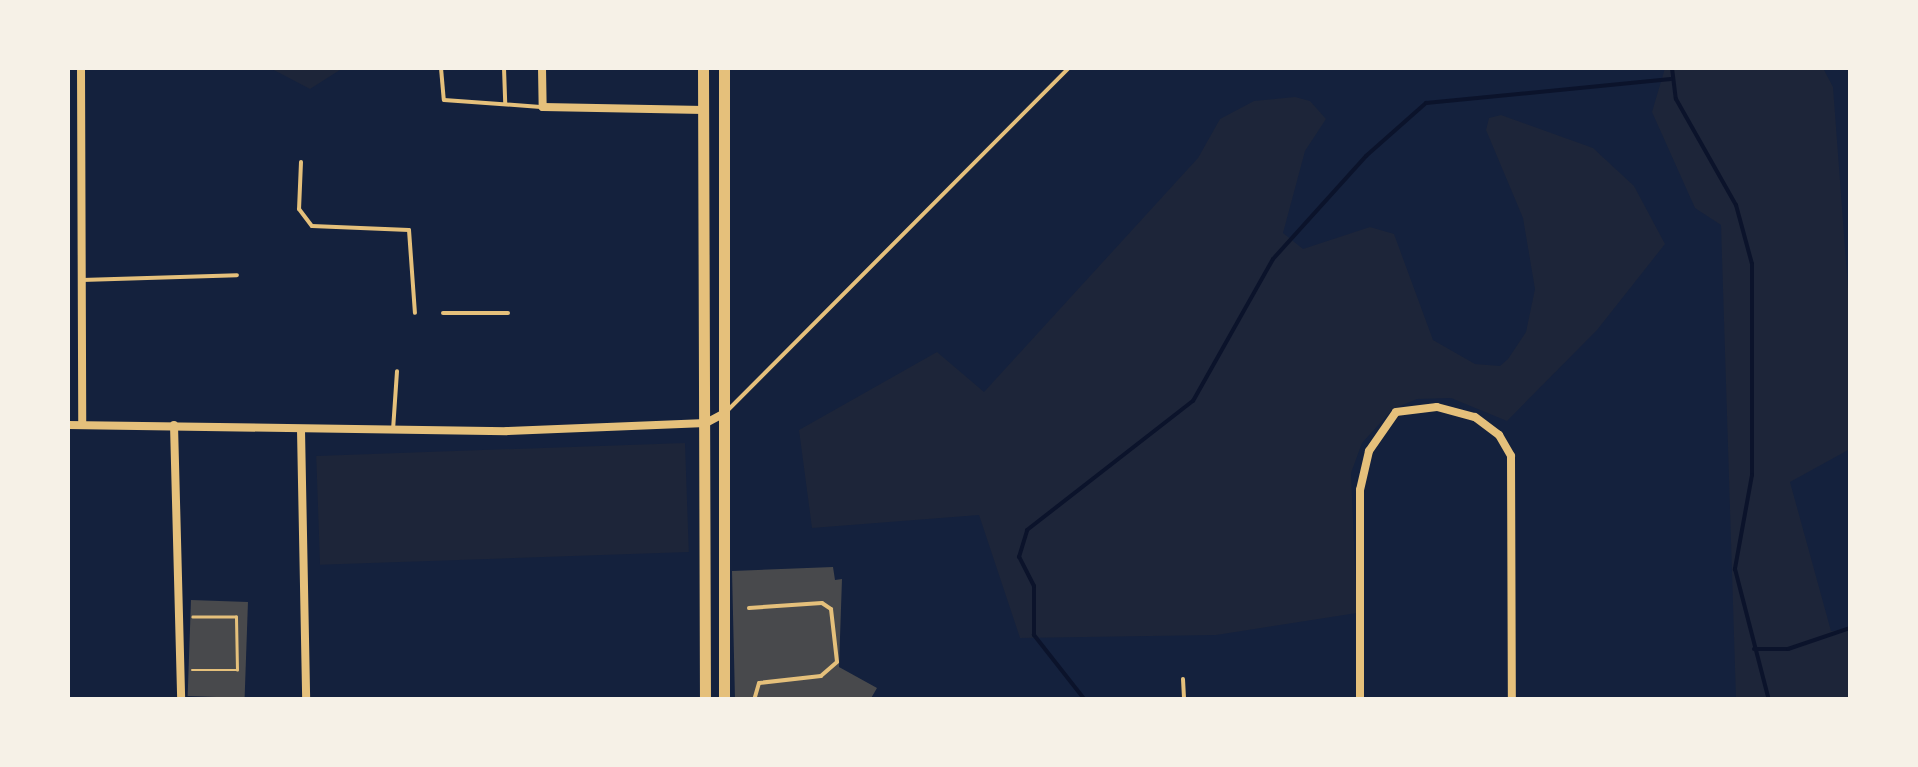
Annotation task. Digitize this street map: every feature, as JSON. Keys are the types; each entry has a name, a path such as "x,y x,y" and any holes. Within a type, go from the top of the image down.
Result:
{"main road":[{"path":"703,68 705,700"},
{"path":"724,68 724,700"}],"street":[{"path":"81,68 82,426"},
{"path":"542,68 543,107 704,110"},
{"path":"1360,700 1360,490 1368,451 1396,412 1438,407 1475,417 1499,435 1511,456 1512,700"},
{"path":"68,425 394,430 706,422 723,414"},
{"path":"174,425 182,700"},
{"path":"301,430 306,700"}],"lane":[{"path":"441,68 444,100 543,107"},
{"path":"504,68 505,104"},
{"path":"723,414 1069,68"},
{"path":"301,162 299,209 312,226 409,230 415,313"},
{"path":"82,280 237,275"},
{"path":"444,313 508,312"},
{"path":"394,430 397,371"},
{"path":"749,608 822,603 831,609 837,662 821,676 759,683 754,700"},
{"path":"1183,679 1184,700"}],"path":[{"path":"178,617 236,617 237,670 180,670"}],"shaded area":[{"path":"270,68 343,68 310,89"},
{"path":"1665,68 1823,68 1833,87 1850,315 1850,449 1790,482 1831,631 1850,629 1850,699 1736,699 1721,225 1695,208 1652,112"},
{"path":"1295,97 1310,101 1326,119 1305,151 1283,233 1303,249 1370,227 1394,234 1433,340 1475,364 1500,366 1508,359 1526,332 1535,289 1523,218 1486,130 1489,118 1501,115 1593,148 1634,186 1665,244 1597,330 1507,421 1451,398 1417,399 1393,409 1362,443 1351,473 1357,613 1216,635 1020,638 979,515 812,528 799,430 937,352 984,392 1198,158 1220,119 1254,101"},
{"path":"685,443 689,552 320,565 316,456"}],"building":[{"path":"833,567 835,580 842,579 839,667 877,688 870,700 735,700 732,571"},
{"path":"191,600 248,602 245,698 188,696"}],"waterway":[{"path":"1672,68 1676,99 1736,205 1752,264 1752,475 1735,569 1769,700"},
{"path":"1085,700 1034,635 1034,586 1019,557 1027,530 1193,401 1273,259 1366,156 1426,103 1671,79"},
{"path":"1754,649 1788,649 1850,628"}]}
